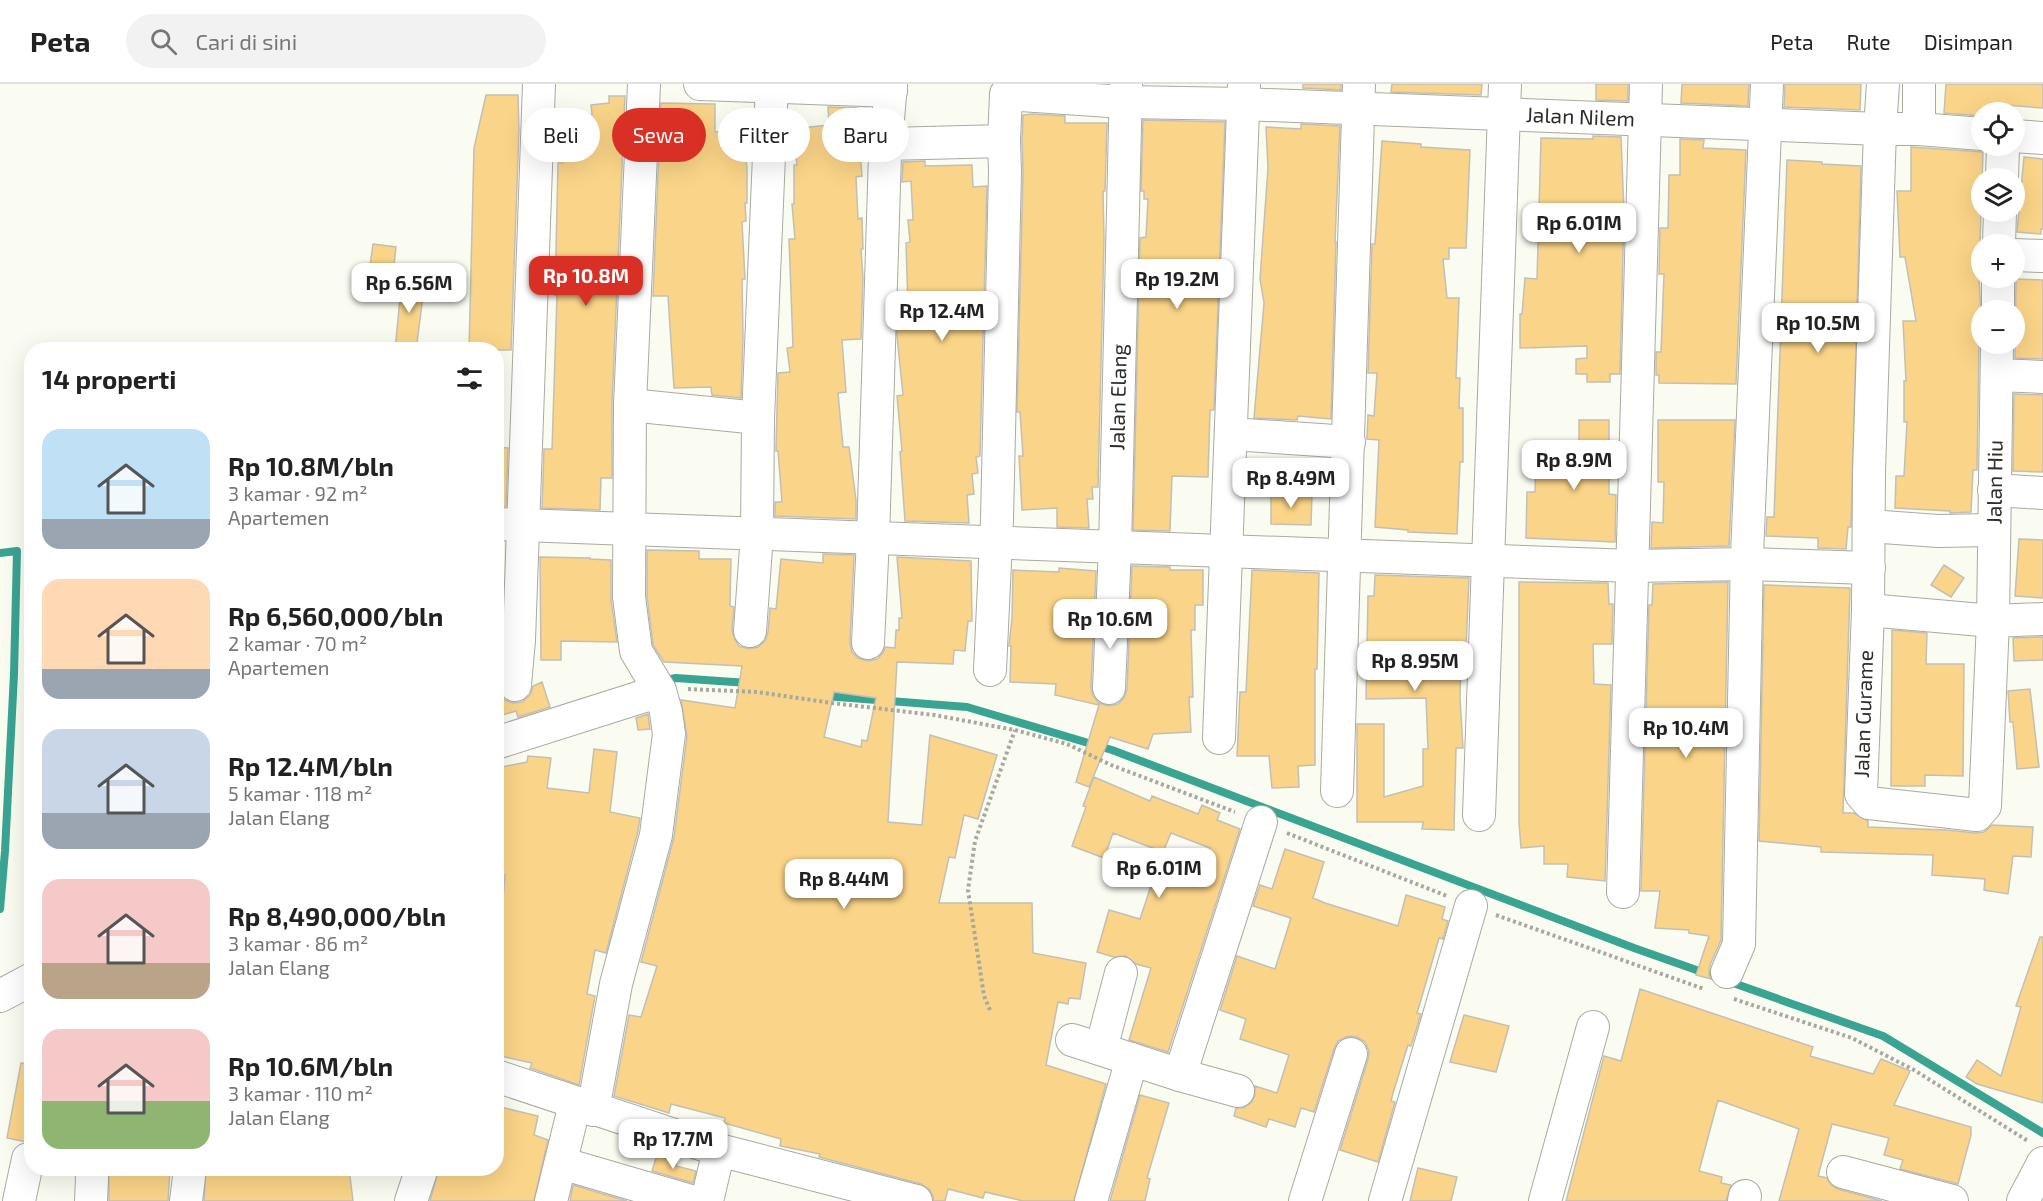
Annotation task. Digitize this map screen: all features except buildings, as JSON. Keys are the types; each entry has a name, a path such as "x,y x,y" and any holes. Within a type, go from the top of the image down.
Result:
{"street":[{"path":"515,685 508,640 510,525 539,84"},
{"path":"551,1201 561,1163 584,1107 656,836 669,734 666,712 654,682 636,651 629,597 630,405 644,84"},
{"path":"700,84 891,87 889,108"},
{"path":"1623,892 1646,84"},
{"path":"1720,986 1739,944 1747,564 1767,84"},
{"path":"510,525 1632,566 1747,564 1869,568 1869,472 1883,84"},
{"path":"1919,129 1920,84"},
{"path":"750,631 757,534 758,418 772,85"},
{"name":"Jalan Nilem","path":"990,670 996,543 1006,89 1505,99 1644,120 1919,129 1971,133"},
{"name":"Jalan Elang","path":"1109,688 1115,547 1125,93"},
{"path":"1219,738 1244,94"},
{"path":"1337,791 1358,96"},
{"path":"1479,815 1505,99"},
{"path":"2025,137 2043,138"},
{"path":"909,143 1004,141"},
{"path":"868,643 885,162"},
{"path":"2025,255 2043,256"},
{"name":"Jalan Hiu","path":"1993,621 1997,354"},
{"path":"1997,375 2043,376"},
{"path":"630,405 758,418"},
{"path":"1231,434 1349,442"},
{"path":"1994,490 2043,493"},
{"path":"1869,526 1938,531 1993,530"},
{"name":"Jalan Gurame","path":"1869,568 1861,794 1869,803 1977,815 1985,806 1993,621"},
{"path":"1868,610 1993,621 2043,619"},
{"path":"504,740 654,682"},
{"path":"1180,1075 1261,822"},
{"path":"1386,1201 1471,906"},
{"path":"1101,1049 1120,973"},
{"path":"0,996 24,983"},
{"path":"1545,1201 1593,1027"},
{"path":"1072,1040 1180,1075 1239,1091"},
{"path":"1305,1201 1351,1054"},
{"path":"1091,1201 1132,1059"},
{"path":"504,1079 719,1150 916,1201"},
{"path":"707,1201 719,1150"},
{"path":"2023,1201 2037,1153"},
{"path":"19,1201 20,1159"},
{"path":"561,1163 691,1201"},
{"path":"1843,1172 1952,1201"},
{"path":"91,1201 92,1176"},
{"path":"186,1201 189,1176"},
{"path":"411,1201 419,1176"}],"path":[{"path":"654,682 698,689 757,692 934,715 1015,730 1067,744 1111,765 1471,906 1720,986 1852,1038 1914,1070 2037,1153"},
{"path":"990,1010 984,996 968,890 975,842 1015,730"}],"waterway":[{"path":"0,553 17,551 14,674 0,909"},
{"path":"661,681 676,678 748,683"},
{"path":"825,696 967,707 1112,750 1634,948 1883,1036 2043,1133"}]}
